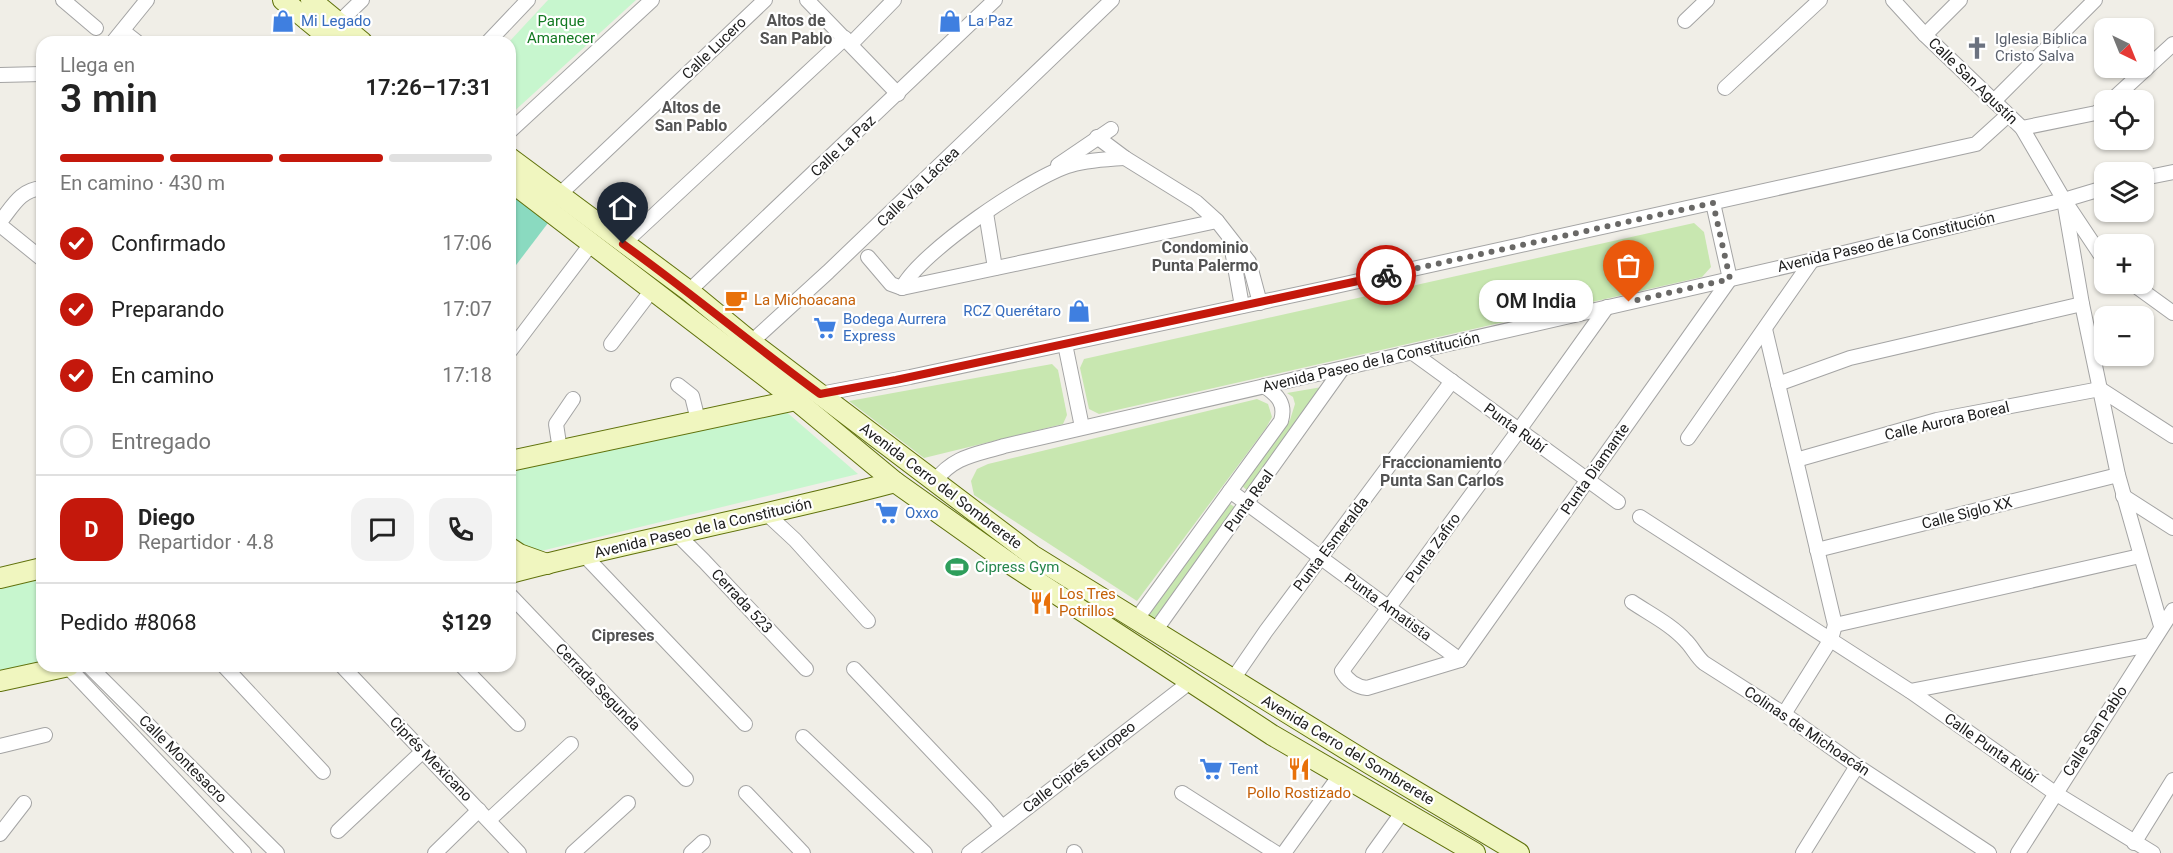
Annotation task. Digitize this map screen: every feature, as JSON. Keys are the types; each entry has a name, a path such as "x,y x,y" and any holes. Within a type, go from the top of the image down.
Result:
{"main road":[{"path":"283,0 333,34"},
{"path":"311,0 333,34"},
{"name":"Avenida Cerro del Sombrerete","path":"516,162 689,291 751,342 1032,555 1370,764 1519,853"},
{"name":"Avenida Cerro del Sombrerete","path":"516,186 796,400 896,482 1012,565 1272,735 1404,810 1472,852"},
{"path":"516,462 560,450 796,400"},
{"name":"Avenida Paseo de la Constitución","path":"516,572 896,482"},
{"path":"516,551 547,564"},
{"path":"0,578 36,569"},
{"path":"0,681 41,672"},
{"path":"1437,831 1449,810"}],"street":[{"path":"63,0 96,28"},
{"path":"118,36 147,0"},
{"path":"333,34 362,0"},
{"path":"494,36 528,0"},
{"path":"516,125 652,0"},
{"name":"Calle Lucero","path":"560,195 765,0"},
{"path":"807,0 898,94"},
{"path":"623,244 894,0"},
{"name":"Calle La Paz","path":"689,291 995,0"},
{"name":"Calle Vía Láctea","path":"736,356 828,272 1112,0"},
{"path":"1685,21 1707,0"},
{"path":"1725,88 1820,0"},
{"name":"Calle San Agustín","path":"1893,0 1925,35 2022,128 2064,200"},
{"path":"1925,35 1960,0"},
{"path":"1994,101 2095,0"},
{"path":"123,31 129,36"},
{"path":"2123,90 2173,44"},
{"path":"0,75 36,74"},
{"path":"2022,128 2094,113"},
{"path":"820,394 1260,303 1976,144 2008,115"},
{"path":"902,288 908,276 948,239 1111,129"},
{"path":"1097,137 1125,158 1196,202 1217,221 1249,262 1260,303"},
{"path":"1041,177 1071,165 1125,158"},
{"path":"2154,176 2173,172"},
{"path":"36,189 25,192 0,224 36,255"},
{"name":"Avenida Paseo de la Constitución","path":"934,481 956,460 1004,446 1813,260 2094,191"},
{"path":"2064,200 2094,245"},
{"path":"2064,200 2082,304 2118,475 2162,626"},
{"path":"1713,203 1730,279"},
{"path":"986,213 995,268"},
{"path":"868,257 891,284 902,288 1217,221"},
{"path":"1229,234 1242,306"},
{"path":"516,343 591,244"},
{"path":"1688,438 1813,260"},
{"name":"Punta Diamante","path":"1460,660 1730,279"},
{"path":"611,344 652,290"},
{"path":"2147,294 2173,313"},
{"path":"1778,384 1850,358 2082,304"},
{"name":"Punta Zafiro","path":"1460,660 1367,688 1360,687 1346,678 1342,671 1607,307"},
{"path":"1765,329 1835,625 1831,639 1785,714"},
{"path":"1065,344 1082,427"},
{"name":"Punta Rubí","path":"1413,353 1618,502"},
{"name":"Punta Real","path":"1155,631 1342,369"},
{"name":"Punta Esmeralda","path":"1233,680 1266,631 1452,381"},
{"path":"678,385 692,396 698,420"},
{"name":"Punta Real","path":"1136,620 1281,421 1284,412 1282,403 1274,392 1264,386"},
{"path":"2100,389 2173,436"},
{"name":"Calle Aurora Boreal","path":"1796,460 1937,420 2100,389"},
{"path":"560,450 556,423 573,399"},
{"name":"Calle Siglo XX","path":"1817,550 2118,475"},
{"name":"Punta Amatista","path":"1230,491 1460,660"},
{"path":"2123,496 2173,528"},
{"path":"767,514 795,540 868,621"},
{"path":"1640,517 1831,639"},
{"name":"Cerrada 523","path":"676,533 806,669"},
{"path":"584,555 745,724"},
{"path":"1835,625 2140,556"},
{"name":"Cerrada Segunda","path":"516,601 686,779"},
{"name":"Colinas de Michoacán","path":"1632,602 1673,629 1687,641 1696,656 1704,663 1785,714 1857,766 1989,853"},
{"name":"Calle San Pablo","path":"2018,853 2173,610"},
{"name":"Calle Punta Rubí","path":"1831,639 1910,691 2055,794 2153,853"},
{"path":"1910,691 2150,645"},
{"path":"854,669 986,807 1002,827"},
{"name":"Calle Montesacro","path":"74,672 243,853"},
{"name":"Calle Montesacro","path":"94,672 272,851"},
{"path":"230,672 323,772"},
{"name":"Ciprés Mexicano","path":"348,672 519,853"},
{"path":"468,672 518,724"},
{"name":"Calle Ciprés Europeo","path":"969,853 1190,682"},
{"path":"0,746 45,735"},
{"path":"803,737 925,853"},
{"path":"435,853 571,744"},
{"path":"338,831 423,751"},
{"path":"1803,853 1857,766"},
{"path":"1284,853 1340,775"},
{"path":"2134,843 2173,780"},
{"path":"746,793 803,853"},
{"path":"1182,793 1276,853"},
{"path":"573,853 628,803"},
{"path":"0,834 24,804"},
{"path":"1373,853 1404,810"},
{"path":"691,853 704,842"}],"green space":[{"name":"Parque Amanecer","path":"548,0 636,0 516,110 515,36"},
{"path":"516,199 548,223 516,265"},
{"path":"1694,223 1704,232 1711,267 1702,277 1099,414 1089,409 1080,368 1084,359"},
{"path":"1052,364 1058,370 1067,415 1063,424 924,458 849,401"},
{"path":"1322,387 1248,491 1242,486 1290,420 1295,404 1293,397 1287,393"},
{"path":"1257,399 1268,404 1272,417 1266,428 1137,601 974,495 971,481 977,469 988,464"},
{"path":"783,409 858,474 541,551 521,544 516,539 516,472 523,466"},
{"path":"1230,504 1236,508 1154,621 1148,616"},
{"path":"36,580 36,665 0,674 0,589"}],"way so far":[{"path":"1386,275 1713,203 1730,279 1629,302"}],"place":[{"name":"Mi Legado","path":"283,21"},
{"name":"La Paz","path":"950,21"},
{"name":"Iglesia Biblica Cristo Salva","path":"1977,48"},
{"name":"La Michoacana","path":"736,300"},
{"name":"OM India","path":"1629,302"},
{"name":"RCZ Querétaro","path":"1079,311"},
{"name":"Bodega Aurrera Express","path":"825,328"},
{"name":"Oxxo","path":"887,513"},
{"name":"Cipress Gym","path":"957,567"},
{"name":"Los Tres Potrillos","path":"1041,603"},
{"name":"Tent","path":"1211,769"},
{"name":"Pollo Rostizado","path":"1299,769"}],"district":[{"name":"Altos de San Pablo","path":"796,29"},
{"name":"Altos de San Pablo","path":"691,116"},
{"name":"Condominio Punta Palermo","path":"1205,256"},
{"name":"Fraccionamiento Punta San Carlos","path":"1442,471"},
{"name":"Cipreses","path":"623,635"}],"route":[{"path":"623,244 689,291 820,394 896,380 1386,275"}]}
